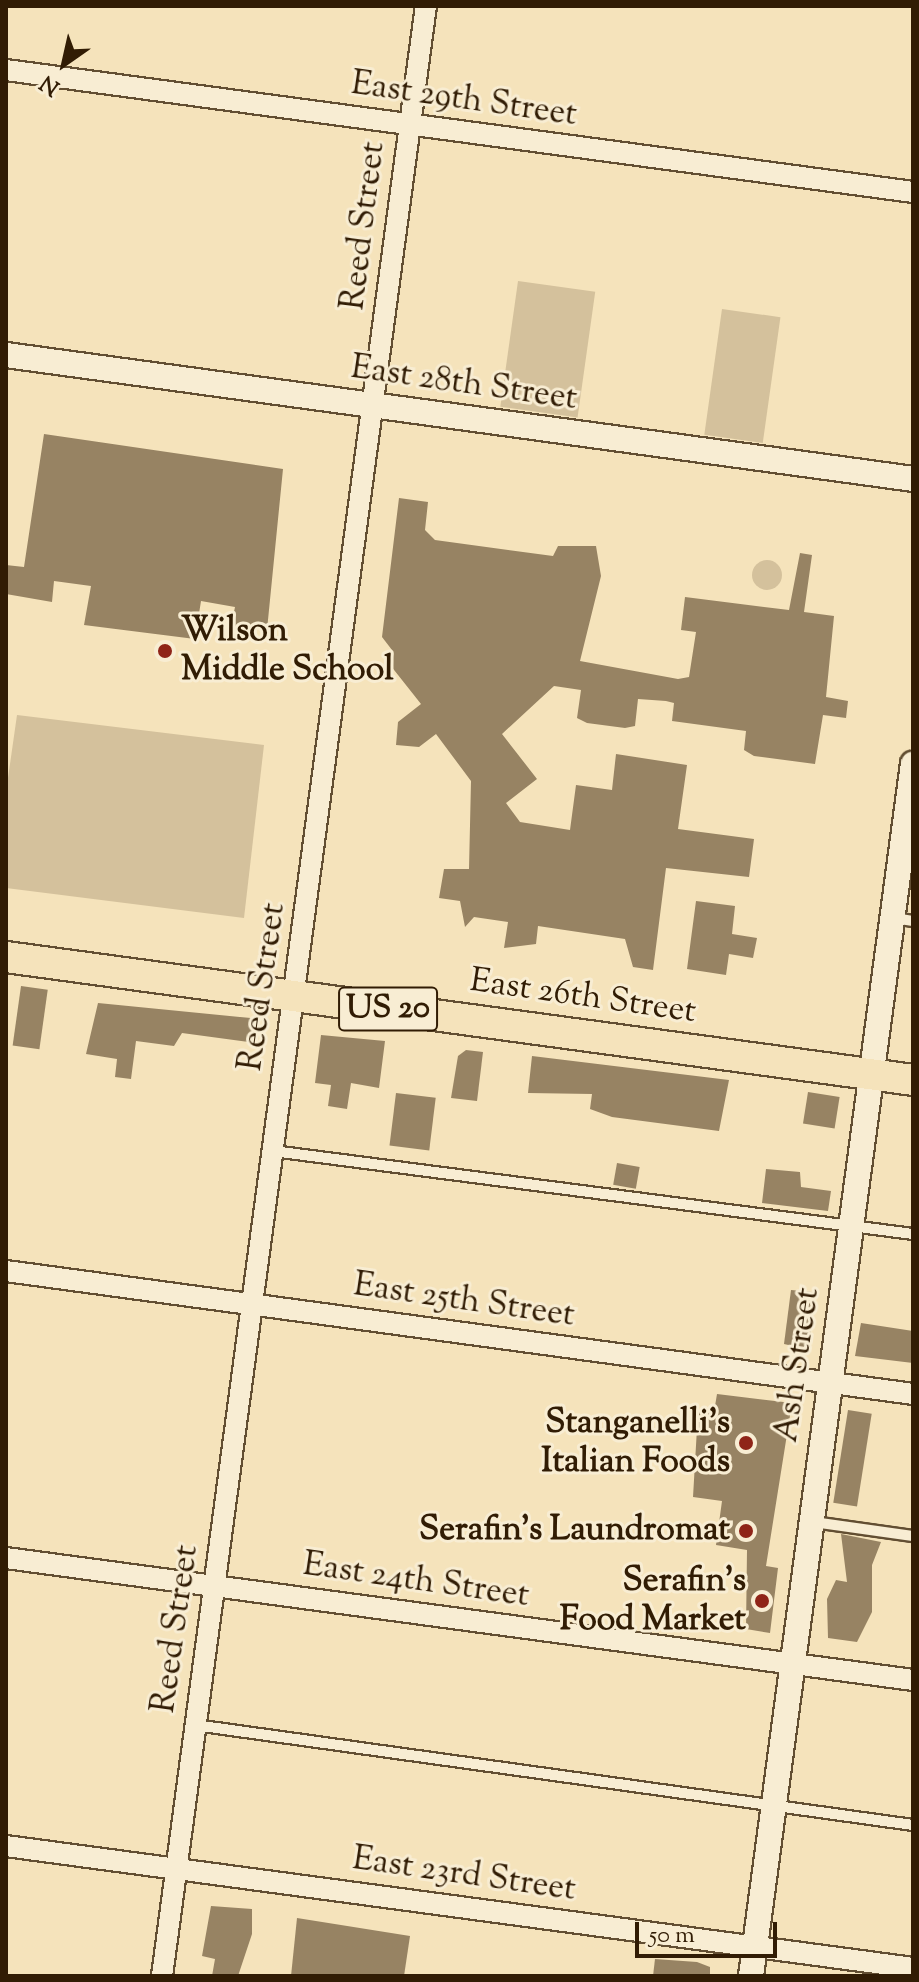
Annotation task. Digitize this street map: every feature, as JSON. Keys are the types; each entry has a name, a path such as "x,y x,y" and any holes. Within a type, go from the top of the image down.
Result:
{"main road":[{"name":"East 26th Street","path":"6,957 913,1080"}],"street":[{"name":"Reed Street","path":"162,1976 426,6"},
{"name":"East 29th Street","path":"6,70 913,192"},
{"name":"East 28th Street","path":"6,355 913,479"},
{"name":"Ash Street","path":"751,1976 871,1074 903,920 913,767"},
{"name":"East 25th Street","path":"6,1271 913,1394"},
{"name":"East 24th Street","path":"6,1558 913,1680"},
{"name":"East 23rd Street","path":"6,1846 913,1968"}],"lane":[{"path":"273,1151 913,1234"},
{"path":"811,1522 913,1536"},
{"path":"195,1725 913,1825"}],"shaded area":[{"path":"518,281 595,292 578,418 500,407"},
{"path":"722,309 780,317 763,443 704,435"},
{"path":"767,560 777,565 782,575 777,585 767,590 757,585 752,575 757,565"},
{"path":"17,715 264,745 244,918 6,888 6,792"}],"building":[{"path":"44,434 283,469 267,630 231,626 235,607 201,601 195,639 84,625 91,586 54,581 52,602 6,594 6,565 24,567"},
{"path":"399,498 428,502 425,530 435,540 553,556 558,546 596,546 601,576 580,661 678,679 689,677 696,632 681,630 685,597 789,610 800,553 812,555 804,612 834,616 826,697 848,701 846,718 823,715 815,764 754,756 744,750 746,731 672,721 674,703 666,701 638,699 635,726 625,728 587,723 577,718 581,690 554,686 502,734 537,779 506,803 520,822 570,830 576,785 612,790 616,754 687,765 678,829 754,839 749,877 666,868 653,970 633,967 625,939 538,926 536,944 504,948 508,922 474,917 465,927 460,901 439,898 444,869 469,869 471,781 436,734 419,747 396,745 398,722 421,704 383,656 392,650 382,637"},
{"path":"696,901 735,906 732,934 757,938 753,958 729,954 726,975 687,969"},
{"path":"21,986 48,990 39,1049 13,1045"},
{"path":"98,1003 260,1019 256,1043 182,1033 174,1046 136,1041 131,1079 115,1077 117,1059 86,1054"},
{"path":"321,1035 385,1041 379,1088 351,1083 347,1109 328,1106 331,1085 315,1083"},
{"path":"466,1050 483,1052 477,1101 451,1098 458,1056"},
{"path":"532,1056 729,1080 719,1131 612,1117 590,1109 592,1094 528,1093"},
{"path":"808,1092 840,1097 835,1129 803,1124"},
{"path":"396,1093 436,1098 429,1150 390,1146"},
{"path":"617,1163 640,1167 636,1189 613,1185"},
{"path":"766,1169 800,1172 801,1187 831,1191 828,1211 762,1203"},
{"path":"791,1290 813,1292 810,1343 802,1348 784,1344"},
{"path":"861,1323 913,1331 913,1363 855,1356"},
{"path":"717,1394 792,1403 766,1566 778,1568 770,1633 746,1629 747,1550 716,1545 722,1501 693,1497 698,1411 714,1412"},
{"path":"848,1410 872,1414 857,1507 833,1503"},
{"path":"841,1534 881,1542 872,1565 872,1612 857,1642 828,1638 827,1599 836,1580 847,1582"},
{"path":"211,1906 252,1909 252,1934 238,1976 212,1976 215,1959 202,1956"},
{"path":"297,1918 410,1936 404,1976 291,1976"},
{"path":"655,1959 697,1962 710,1967 710,1976 653,1976"}],"place":[{"name":"Wilson Middle School","path":"165,651"},
{"name":"Stanganelli's Italian Foods","path":"746,1443"},
{"name":"Serafin's Laundromat","path":"746,1531"},
{"name":"Serafin's Food Market","path":"762,1601"}]}
